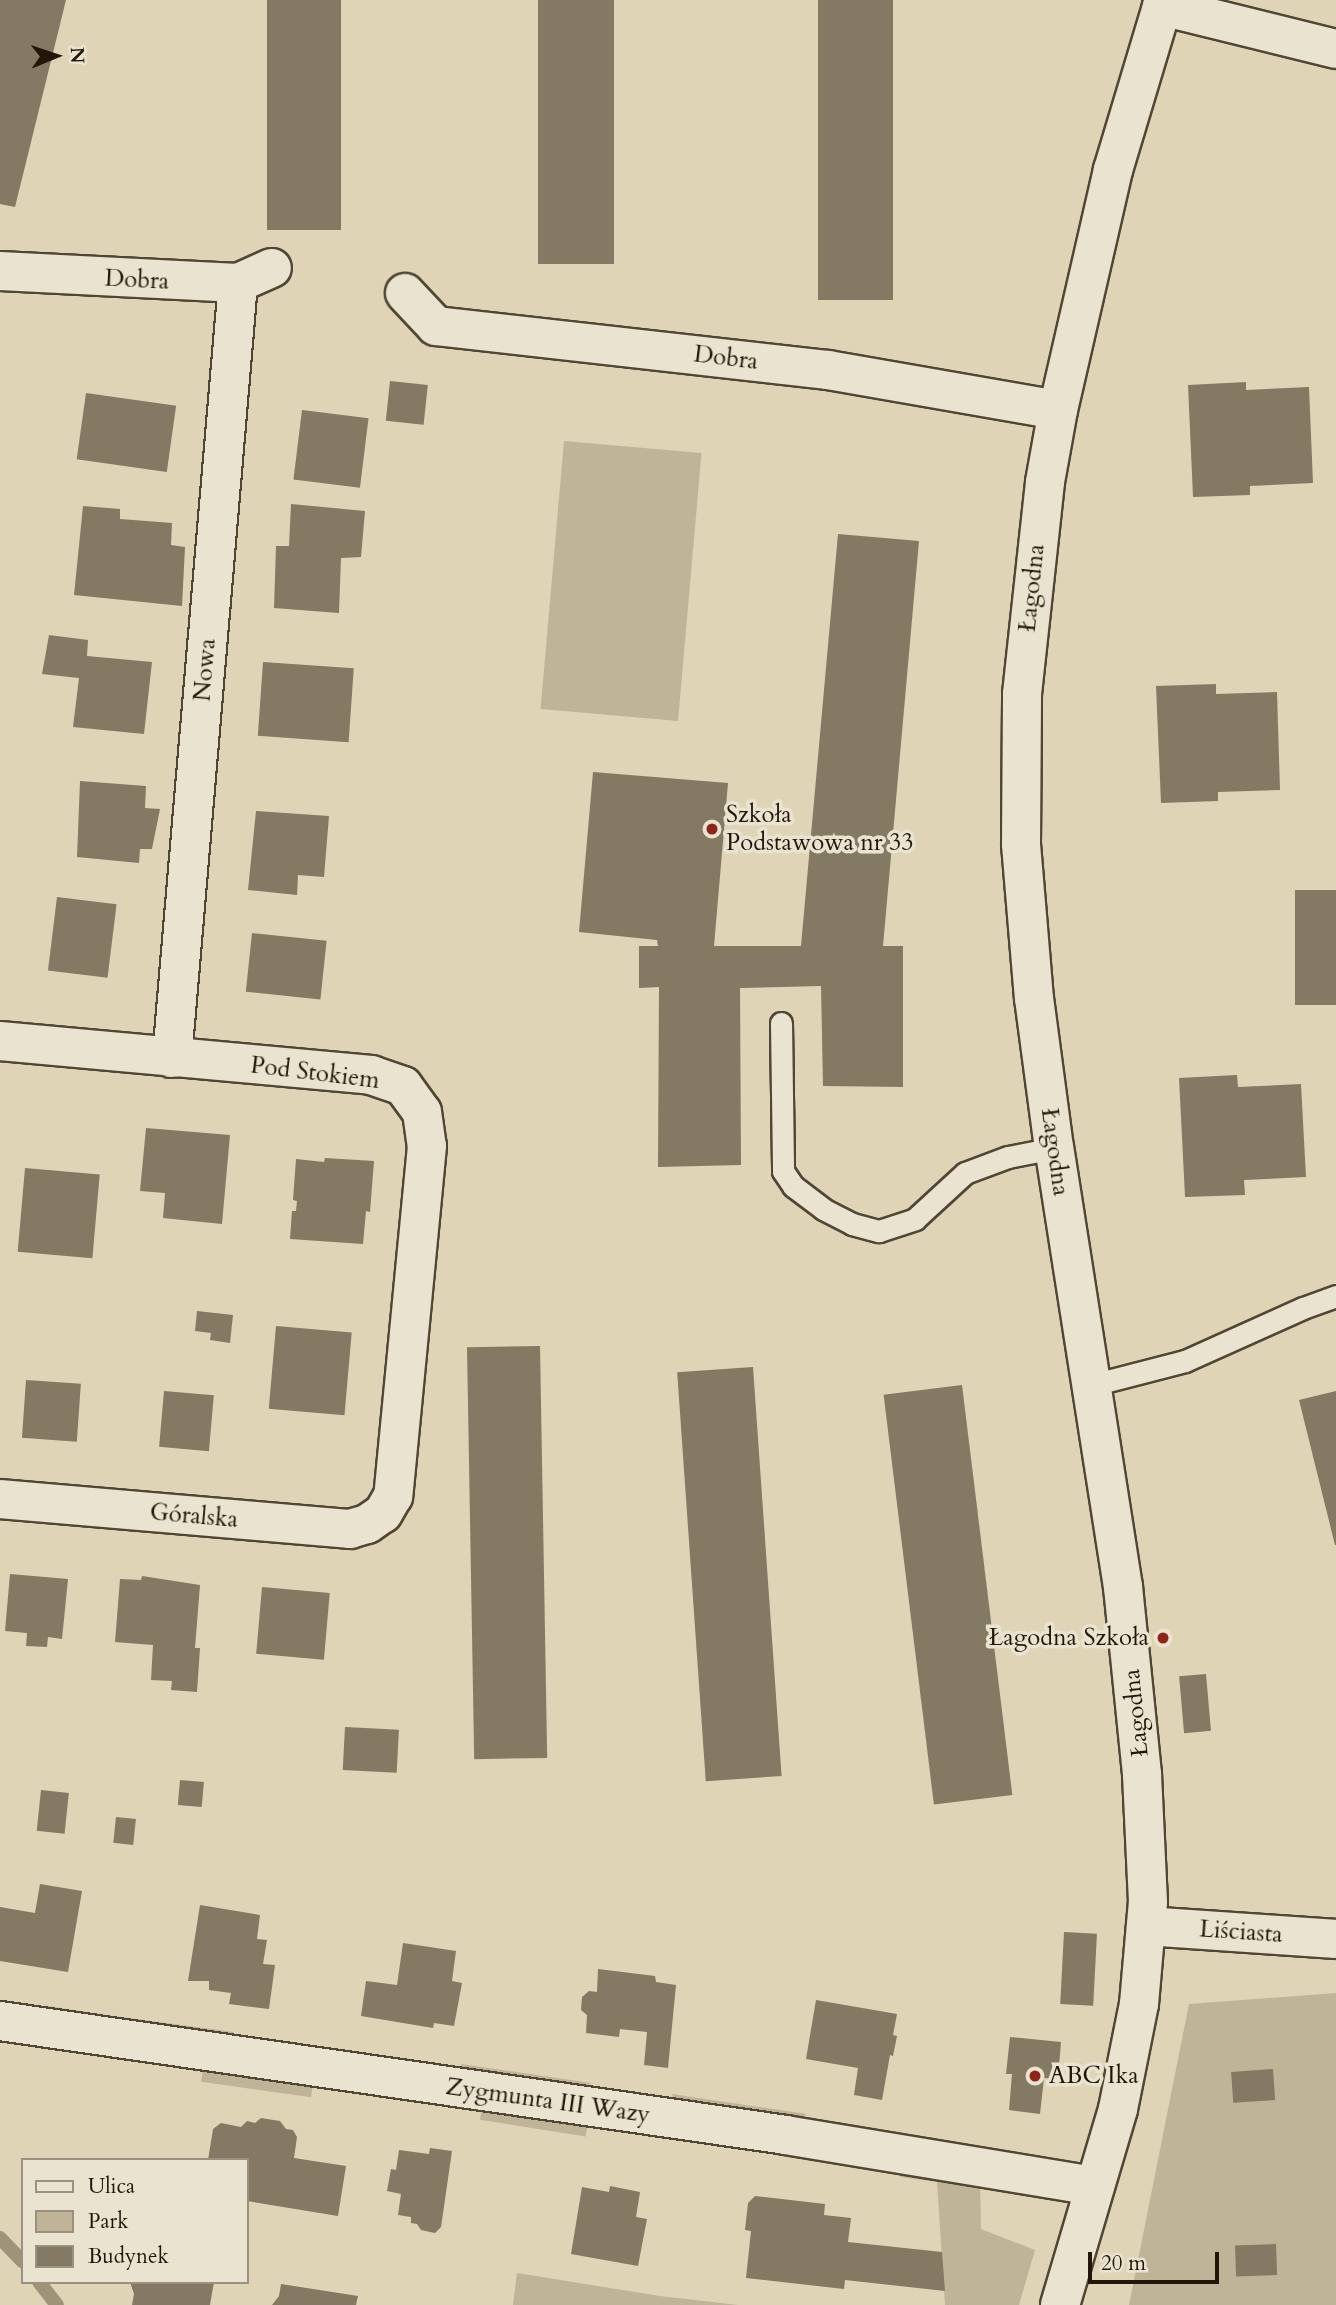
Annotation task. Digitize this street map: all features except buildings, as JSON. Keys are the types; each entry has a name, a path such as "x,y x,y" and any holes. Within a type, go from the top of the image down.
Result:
{"street":[{"path":"1163,3 1336,49"},
{"name":"Łagodna","path":"1060,2305 1118,2109 1133,2037 1146,1926 1142,1774 1123,1587 1054,1149 1027,928 1020,772 1029,607 1045,482 1058,410 1113,170 1163,3"},
{"name":"Dobra","path":"0,271 105,278 255,275"},
{"name":"Nowa","path":"172,1058 255,275"},
{"name":"Dobra","path":"405,293 436,326 828,370 1058,410"},
{"name":"Pod Stokiem","path":"0,1041 372,1075 402,1086 422,1112 426,1159 393,1496 383,1513"},
{"name":"Góralska","path":"0,1499 350,1529 367,1524 383,1513"},
{"name":"Liściasta","path":"1146,1926 1336,1939"},
{"name":"Zygmunta III Wazy","path":"0,2021 786,2135 1095,2186"}],"lane":[{"path":"781,1023 783,1171 793,1186 823,1209 852,1224 879,1231 915,1219 965,1173 1008,1157 1054,1149"},
{"path":"1092,1385 1185,1361 1336,1296"}],"green space":[{"path":"564,441 701,453 678,721 541,709"},
{"path":"1336,1993 1336,2305 1129,2305 1189,2004"},
{"path":"48,2006 234,2032 224,2043 46,2017"},
{"path":"461,2064 591,2083 582,2091 463,2073"},
{"path":"203,2068 313,2083 311,2097 201,2082"},
{"path":"672,2094 807,2114 797,2122 675,2103"},
{"path":"482,2107 588,2124 586,2137 480,2120"},
{"path":"902,2167 980,2178 981,2229 1035,2250 1019,2305 945,2305 937,2182 900,2177"},
{"path":"517,2273 660,2296 738,2305 513,2305"}],"waterway":[{"path":"0,2238 21,2260"},
{"path":"41,2284 57,2305"}],"place":[{"name":"Szkoła Podstawowa nr 33","path":"712,829"},
{"name":"Łagodna Szkoła","path":"1163,1638"},
{"name":"ABC Ika","path":"1035,2076"}]}
